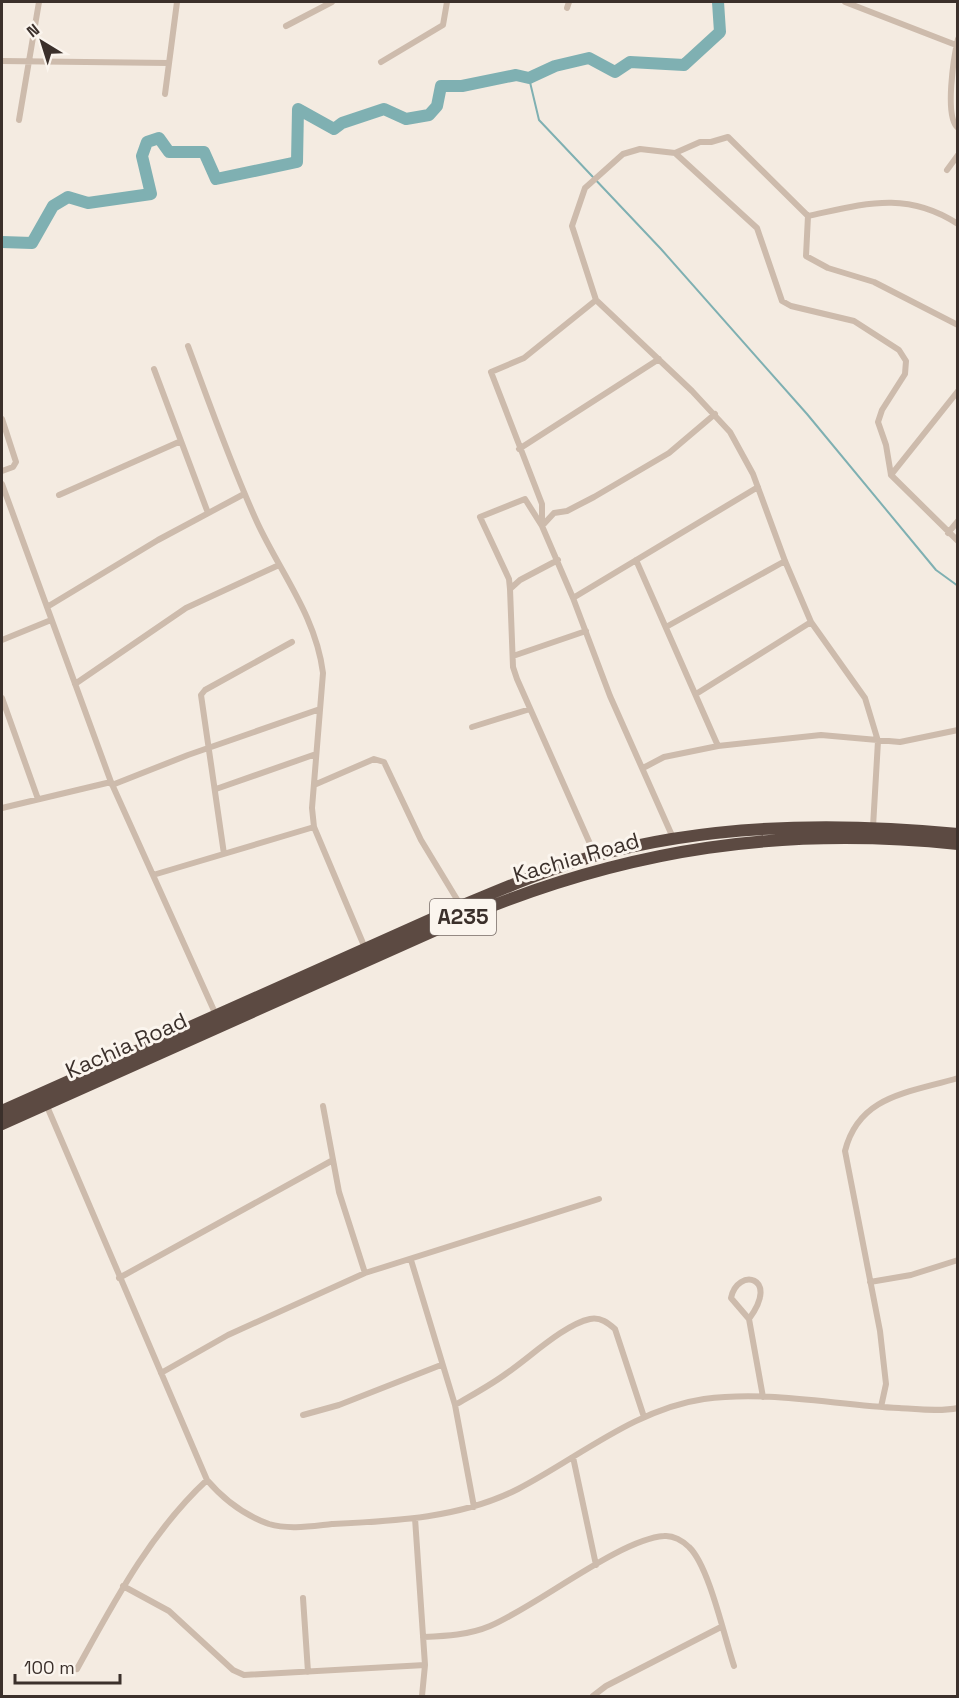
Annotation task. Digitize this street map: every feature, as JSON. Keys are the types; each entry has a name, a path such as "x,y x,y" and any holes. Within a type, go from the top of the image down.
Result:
{"highway":[{"name":"Kachia Road","path":"2,1111 461,906 530,878 596,856 674,840 772,828 873,827 957,834"},
{"name":"Kachia Road","path":"2,1124 467,916 533,890 586,873 682,850 759,841 811,837 862,837 957,844"}],"street":[{"path":"19,120 39,2"},
{"path":"165,94 177,2"},
{"path":"286,26 332,2"},
{"path":"381,62 443,25 447,2"},
{"path":"845,2 957,42 953,62 951,120 957,128"},
{"path":"2,61 169,63"},
{"path":"873,827 878,741 865,698 811,622 785,561 758,487 730,432 715,414 596,300 572,226 585,188 623,154 640,149 675,153 700,142 711,142 728,137 808,216 806,256 828,268 874,282 957,325"},
{"path":"675,153 757,228 782,301 791,306 854,321 899,350 906,361 905,374 882,410 878,422 891,475 957,541"},
{"path":"947,170 957,155"},
{"path":"808,216 876,201 937,211 957,224"},
{"path":"543,526 542,504 491,372 524,358 596,300"},
{"path":"188,346 244,494 311,625 321,655 323,673 312,808 314,827 365,949"},
{"path":"519,449 659,359"},
{"path":"154,369 208,513"},
{"path":"891,475 957,391"},
{"path":"543,526 554,513 567,511 594,497 669,453 715,414"},
{"path":"2,419 16,462 13,468 2,471"},
{"path":"59,495 181,441"},
{"path":"2,484 111,784 216,1015"},
{"path":"573,598 758,487"},
{"path":"47,607 117,563 244,494"},
{"path":"596,856 515,673 509,579 480,517 525,499 543,526 558,560 610,696 674,840"},
{"path":"948,533 957,521"},
{"path":"510,589 520,580 558,560"},
{"path":"636,560 718,746"},
{"path":"666,627 785,561"},
{"path":"75,684 186,608 279,565"},
{"path":"2,640 51,620"},
{"path":"696,694 811,622"},
{"path":"513,656 586,631"},
{"path":"224,854 201,695 205,690 292,642"},
{"path":"2,698 38,799"},
{"path":"472,727 530,709"},
{"path":"2,808 111,784 210,747 320,710"},
{"path":"643,768 664,757 718,746 821,735 878,741 918,740 957,730"},
{"path":"216,789 316,754"},
{"path":"314,785 374,759 384,762 421,840 461,906"},
{"path":"153,875 314,827"},
{"path":"881,1407 886,1384 880,1331 845,1151 850,1131 866,1112 895,1095 957,1078"},
{"path":"46,1104 207,1480 220,1496 237,1509 279,1526 415,1518 474,1507 518,1488 644,1417 705,1399 763,1397 881,1407 957,1408"},
{"path":"322,1106 339,1192 365,1274"},
{"path":"119,1278 333,1160"},
{"path":"161,1373 228,1335 365,1274 598,1199"},
{"path":"411,1260 455,1405 474,1507"},
{"path":"870,1282 911,1275 957,1260"},
{"path":"749,1319 762,1299 762,1290 756,1282 748,1279 740,1282 733,1289 731,1298 749,1319 763,1397"},
{"path":"455,1405 505,1375 569,1329 589,1319 596,1319 605,1321 615,1329 644,1417"},
{"path":"303,1415 339,1405 441,1365"},
{"path":"573,1457 596,1565"},
{"path":"77,1669 123,1586 165,1523 207,1480"},
{"path":"415,1518 423,1637 422,1696"},
{"path":"423,1637 452,1636 488,1627 526,1608 596,1565 644,1540 666,1536 677,1538 689,1547 700,1563 734,1666"},
{"path":"123,1586 169,1611 233,1670 244,1676 424,1665"},
{"path":"303,1598 308,1672"},
{"path":"593,1696 606,1686 720,1627"}],"waterway":[{"path":"2,242 32,243 53,206 68,197 88,203 151,194 142,156 147,142 159,138 169,152 204,152 216,179 297,162 298,109 334,129 342,123 384,109 406,119 429,115 437,106 441,86 462,86 516,75 529,78 555,66 589,58 615,72 630,62 684,65 720,32 718,2"},
{"path":"529,78 539,120 661,249 807,414 936,570 958,586"}]}
